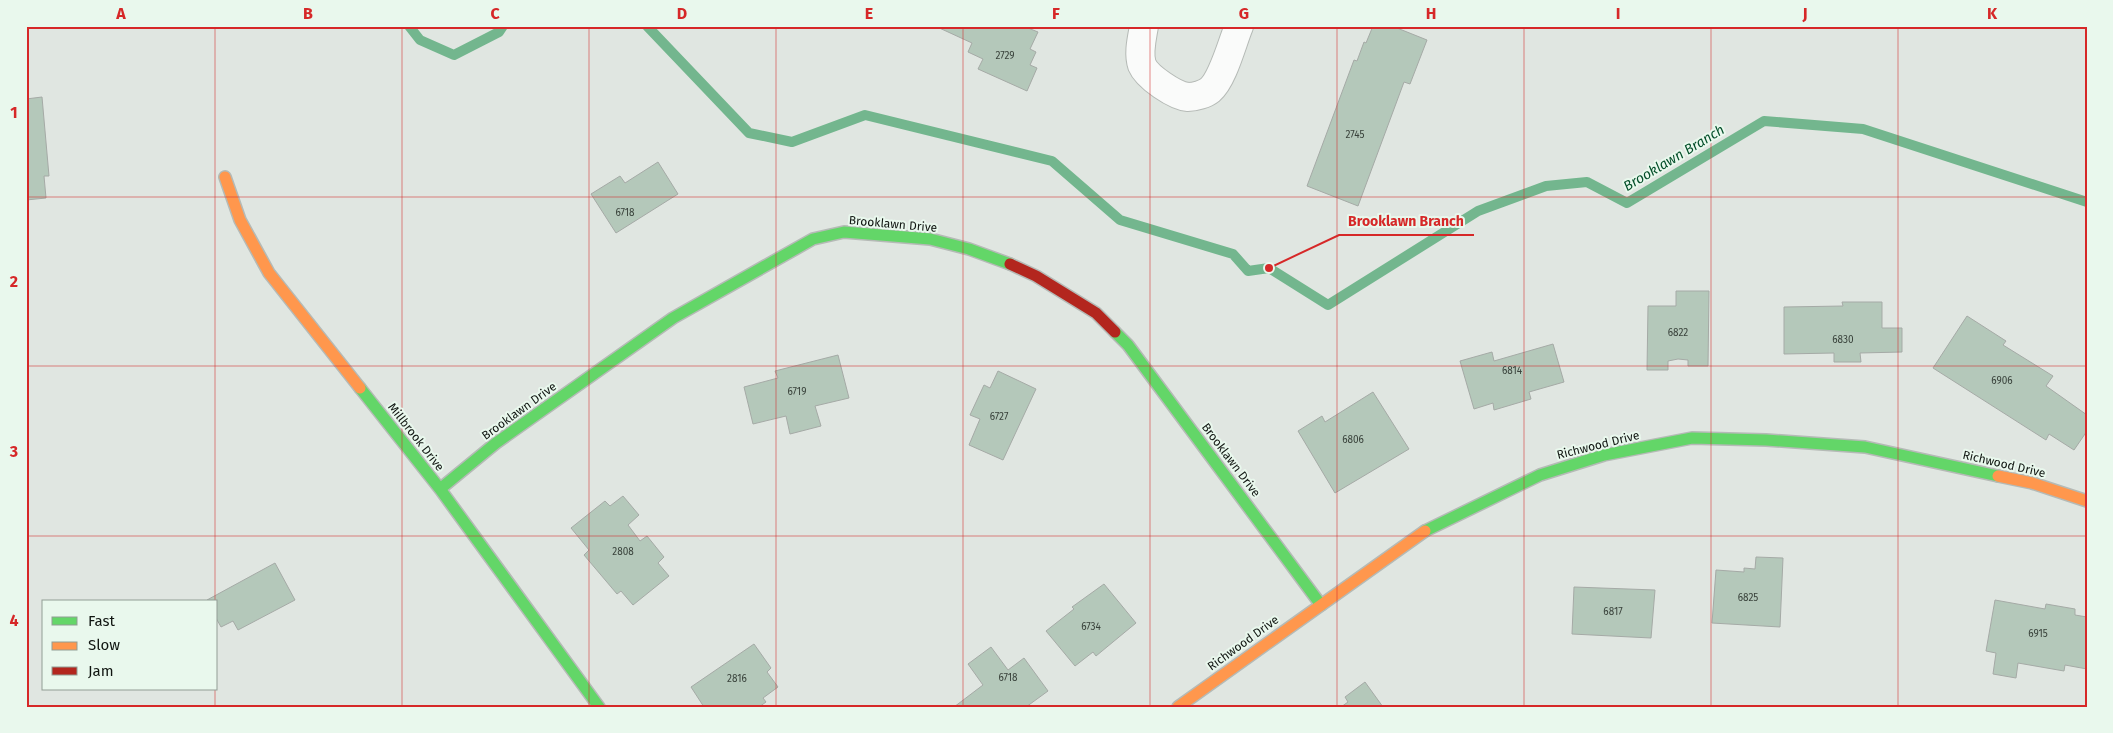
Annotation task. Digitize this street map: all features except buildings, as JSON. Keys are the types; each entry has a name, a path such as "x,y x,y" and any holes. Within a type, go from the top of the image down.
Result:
{"street":[{"path":"1144,26 1140,54 1141,64 1155,82 1187,97 1198,96 1210,90 1219,78 1238,26"},
{"name":"Millbrook Drive","path":"224,177 240,220 269,273 440,489 599,707"},
{"name":"Brooklawn Drive","path":"440,489 496,443 673,318 813,239 844,232 930,239 970,249 1004,261 1036,276 1096,313 1128,345 1321,605"},
{"name":"Richwood Drive","path":"1178,707 1429,528 1540,474 1604,455 1692,438 1766,440 1866,447 2032,483 2087,501"}],"waterway":[{"name":"Brooklawn Branch","path":"409,26 420,40 454,55 499,32 503,26"},
{"name":"Brooklawn Branch","path":"647,26 749,133 792,142 865,115 1052,161 1120,220 1233,254 1248,271 1269,268 1328,305 1478,211 1546,186 1587,182 1627,203 1764,121 1863,129 2087,202"}],"traffic: fast":[{"path":"440,489 496,443 673,318 813,239 844,232 930,239 969,249 1010,264"},
{"path":"1115,332 1128,345 1321,605"},
{"path":"360,388 440,489 599,707"},
{"path":"1425,531 1540,475 1604,455 1692,438 1766,440 1865,447 1998,476"}],"traffic: slow":[{"path":"225,177 240,220 269,273 360,388"},
{"path":"1998,476 2032,483 2087,501"},
{"path":"1178,707 1425,531"}],"traffic: jam":[{"path":"1010,264 1036,276 1096,313 1115,332"}],"place":[{"name":"Brooklawn Branch","path":"1269,268"}]}
